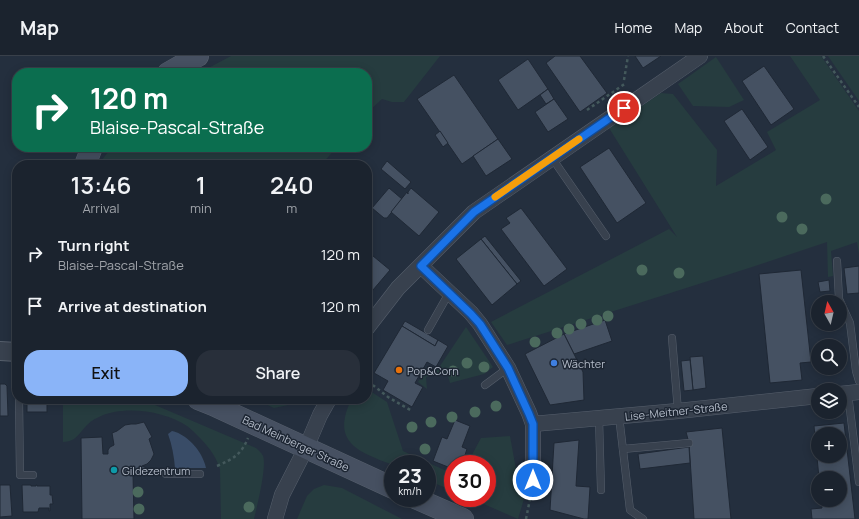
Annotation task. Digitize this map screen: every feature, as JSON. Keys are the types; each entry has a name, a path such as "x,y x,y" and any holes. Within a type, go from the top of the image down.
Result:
{"main road":[{"path":"177,68 198,56"},
{"name":"Bad Meinberger Straße","path":"212,404 384,484"},
{"path":"436,507 463,519"}],"street":[{"path":"372,322 398,288 474,212 700,56"},
{"path":"421,266 480,324 508,368 533,424 533,480"},
{"path":"0,351 12,352"},
{"name":"Lise-Meitner-Straße","path":"533,424 678,411 811,397"},
{"path":"275,519 282,495 326,404"}],"lane":[{"path":"552,158 606,236"},
{"path":"838,261 840,299 850,323 856,372 859,381"},
{"path":"428,330 449,293"},
{"path":"672,338 678,411"},
{"path":"485,385 508,368"},
{"path":"849,393 857,442 859,482"},
{"path":"19,404 20,475 33,475"},
{"path":"619,416 630,510 643,519"},
{"path":"599,418 601,490"},
{"path":"623,449 689,443"},
{"path":"166,474 200,474"}],"path":[{"path":"587,110 625,81 628,56"},
{"path":"824,56 859,107"},
{"path":"372,385 388,397 412,411"},
{"path":"217,466 237,456 245,445 249,436"},
{"path":"526,519 533,480"}],"green space":[{"path":"231,56 440,56 404,102 392,102 382,99 372,108 372,68 208,68"},
{"path":"790,56 821,56 859,111 859,254 857,242 831,251 833,276 828,277 827,242 507,345 491,322 669,229 677,237 609,128 661,93 673,94 717,150 716,186 776,150 767,132 820,100"},
{"path":"828,56 859,56 859,101"},
{"path":"716,57 744,100 729,107 693,106 678,84"},
{"path":"108,152 333,152 325,160 102,160"},
{"path":"466,327 493,367 484,374 450,383 447,373 426,377 427,389 418,382 427,367 436,372"},
{"path":"372,392 387,402 403,451 412,455 384,455 384,462 366,454 351,443 346,436 344,428 345,417 349,404 372,404"},
{"path":"63,404 155,405 256,448 261,453 264,461 264,468 254,519 221,519 220,469 216,459 192,430 178,421 156,413 144,411 120,411 109,413 94,419 74,439 63,442"},
{"path":"266,404 289,404 288,405 274,408"},
{"path":"510,436 519,486 527,489 518,519 491,507 496,507 496,455 472,455 481,438"},
{"path":"436,466 444,470 444,487 436,484"},
{"path":"324,485 342,488 402,519 297,519 307,496 314,489"}],"water":[{"path":"172,431 185,437 193,444 199,451 206,468 175,468 173,451 168,434"}],"building":[{"path":"555,56 580,56 607,93 580,112 546,63"},
{"path":"635,56 661,56 643,68"},
{"path":"528,59 548,89 518,110 498,80"},
{"path":"764,66 794,109 771,125 742,81"},
{"path":"454,75 498,139 462,164 417,99"},
{"path":"548,89 554,99 546,104 540,95"},
{"path":"554,99 568,119 548,132 535,112"},
{"path":"742,109 768,147 750,160 724,121"},
{"path":"440,131 448,143 443,147 435,135"},
{"path":"498,139 512,159 486,176 473,156"},
{"path":"609,148 646,203 617,223 580,167"},
{"path":"387,161 411,182 405,189 381,169"},
{"path":"389,188 402,199 387,218 384,218 372,208"},
{"path":"411,188 439,212 419,236 391,212 407,192 408,194"},
{"path":"521,208 567,269 544,286 501,229 510,223 506,218"},
{"path":"485,236 521,281 517,284 481,239"},
{"path":"481,239 517,284 492,305 456,259"},
{"path":"372,255 390,270 372,291"},
{"path":"859,266 859,293 847,294 844,268"},
{"path":"801,270 811,362 800,363 802,380 770,383 759,274"},
{"path":"829,280 830,291 820,292 818,282"},
{"path":"605,320 612,341 574,354 564,334"},
{"path":"405,321 438,340 435,346 402,326"},
{"name":"Pop&Corn","path":"402,326 435,346 438,340 448,346 436,367 427,362 415,383 423,387 412,407 383,390 388,381 374,373"},
{"name":"Wächter","path":"564,334 583,372 584,400 550,405 525,354"},
{"path":"703,356 706,388 693,390 690,357"},
{"path":"690,360 693,390 684,391 681,361"},
{"path":"0,384 5,384 7,386 8,416 0,416"},
{"path":"27,404 47,404 47,412 27,412"},
{"path":"455,420 470,426 462,447 467,449 465,455 444,455 444,465 436,462 435,455 442,437 447,439"},
{"name":"Gildezentrum","path":"144,422 152,437 149,439 154,454 147,464 142,466 147,468 148,473 133,474 134,519 82,519 81,438 102,437 103,454 108,454 110,447 114,445 112,433 125,425"},
{"path":"844,423 844,427 814,427"},
{"path":"722,428 731,519 694,519 689,443 686,432"},
{"path":"579,440 576,486 590,487 588,519 550,510 554,443"},
{"path":"689,447 690,463 640,469 638,454"},
{"path":"847,449 855,519 812,519 811,509 822,507 847,507 847,471 818,471 818,463 847,463"},
{"path":"0,485 10,485 12,516 0,517"},
{"path":"22,485 50,486 50,495 52,495 53,504 50,504 50,511 49,508 39,508 38,512 23,512"}],"slow traffic":[{"path":"495,197 579,139"}],"place":[{"name":"Wächter","path":"554,363"},
{"name":"Pop&Corn","path":"399,370"},
{"name":"Gildezentrum","path":"114,470"}],"route":[{"path":"533,480 533,424 508,368 480,324 421,266 474,212 624,108"}]}
